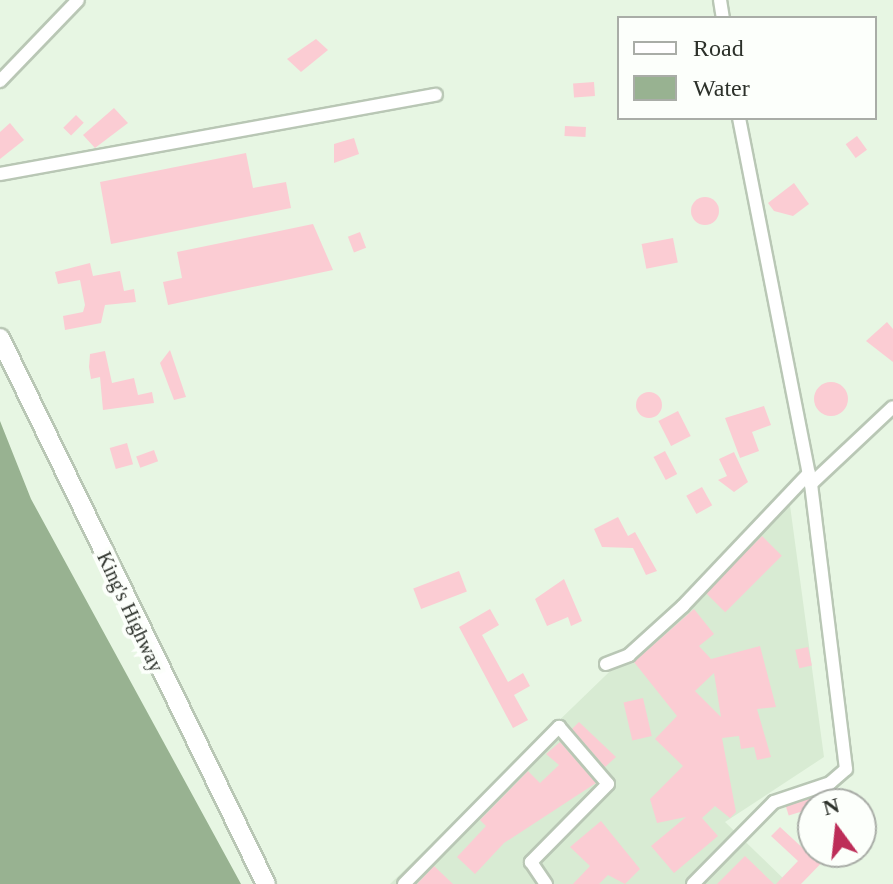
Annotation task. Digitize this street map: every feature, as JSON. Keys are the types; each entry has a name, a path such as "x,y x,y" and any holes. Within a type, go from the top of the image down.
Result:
{"highway":[{"name":"King's Highway","path":"0,338 266,884"}],"street":[{"path":"0,81 78,0"},
{"path":"0,174 436,95"},
{"path":"693,884 774,802 841,777 848,761 810,479 739,120"},
{"path":"606,664 629,655 683,606 810,479 893,407"},
{"path":"404,884 559,727 608,784 531,862 546,884"}],"shaded area":[{"path":"789,498 824,757 725,822 789,884 390,884"}],"water":[{"path":"0,421 31,499 241,884 0,884"}],"building":[{"path":"316,39 328,50 301,72 287,59"},
{"path":"594,82 595,96 574,97 573,83"},
{"path":"114,108 128,123 95,148 83,135"},
{"path":"76,115 84,123 71,136 63,128"},
{"path":"10,123 24,140 0,159 0,132"},
{"path":"565,126 586,127 585,137 564,136"},
{"path":"857,136 867,150 856,158 846,144"},
{"path":"354,138 359,154 334,163 334,144"},
{"path":"246,153 253,188 286,182 291,208 111,244 100,182"},
{"path":"794,183 809,204 793,216 774,211 768,203"},
{"path":"705,197 715,201 719,211 715,221 705,225 695,221 691,211 695,201"},
{"path":"313,224 333,270 168,305 163,282 182,278 177,252"},
{"path":"360,232 366,248 354,253 348,237"},
{"path":"673,238 678,263 646,269 642,244"},
{"path":"90,263 93,276 120,271 124,291 134,289 136,302 105,305 101,323 65,330 63,316 83,312 85,305 80,280 58,284 55,272"},
{"path":"887,322 893,329 893,362 866,341"},
{"path":"170,350 186,397 174,400 160,363"},
{"path":"105,351 112,383 134,378 138,395 152,392 154,403 103,410 100,377 91,379 89,367 90,354"},
{"path":"831,382 843,387 848,399 843,411 831,416 819,411 814,399 819,387"},
{"path":"649,392 658,396 662,405 658,414 649,418 640,414 636,405 640,396"},
{"path":"764,406 771,425 752,432 759,451 740,458 725,418"},
{"path":"678,411 691,436 671,446 658,421"},
{"path":"127,443 133,464 116,469 110,448"},
{"path":"154,450 158,461 140,468 136,456"},
{"path":"665,451 677,474 666,480 654,457"},
{"path":"734,452 748,482 734,492 718,480 727,476 719,459"},
{"path":"702,487 712,505 696,514 686,496"},
{"path":"618,517 628,536 635,532 657,571 646,575 633,548 602,547 594,529"},
{"path":"762,536 782,556 725,612 705,593"},
{"path":"459,571 467,592 421,609 413,589"},
{"path":"564,579 582,621 571,626 568,617 547,626 535,599"},
{"path":"490,609 499,625 482,635 508,682 523,673 530,686 514,695 528,720 513,728 459,627"},
{"path":"694,609 714,634 699,646 711,659 760,646 776,707 757,709 771,757 757,760 754,747 741,749 739,736 722,738 736,812 730,818 715,806 702,818 718,836 674,873 651,846 686,817 657,823 650,799 683,766 655,739 677,716 634,662","holes":["714,673 721,717 695,691"]},
{"path":"808,647 812,666 799,668 795,650"},
{"path":"643,698 652,736 632,740 624,702"},
{"path":"579,722 616,757 605,767 572,729"},
{"path":"560,742 596,783 504,843 475,874 457,857 486,826 480,820 528,771 540,783 559,765 546,754"},
{"path":"797,803 797,813 789,816 786,806"},
{"path":"601,821 640,869 625,884 608,875 599,884 573,884 590,866 570,847"},
{"path":"780,827 797,843 797,860 771,836"},
{"path":"745,856 774,884 717,884"},
{"path":"797,862 797,868 816,868 801,884 776,884"},
{"path":"434,866 453,884 417,884"}]}
